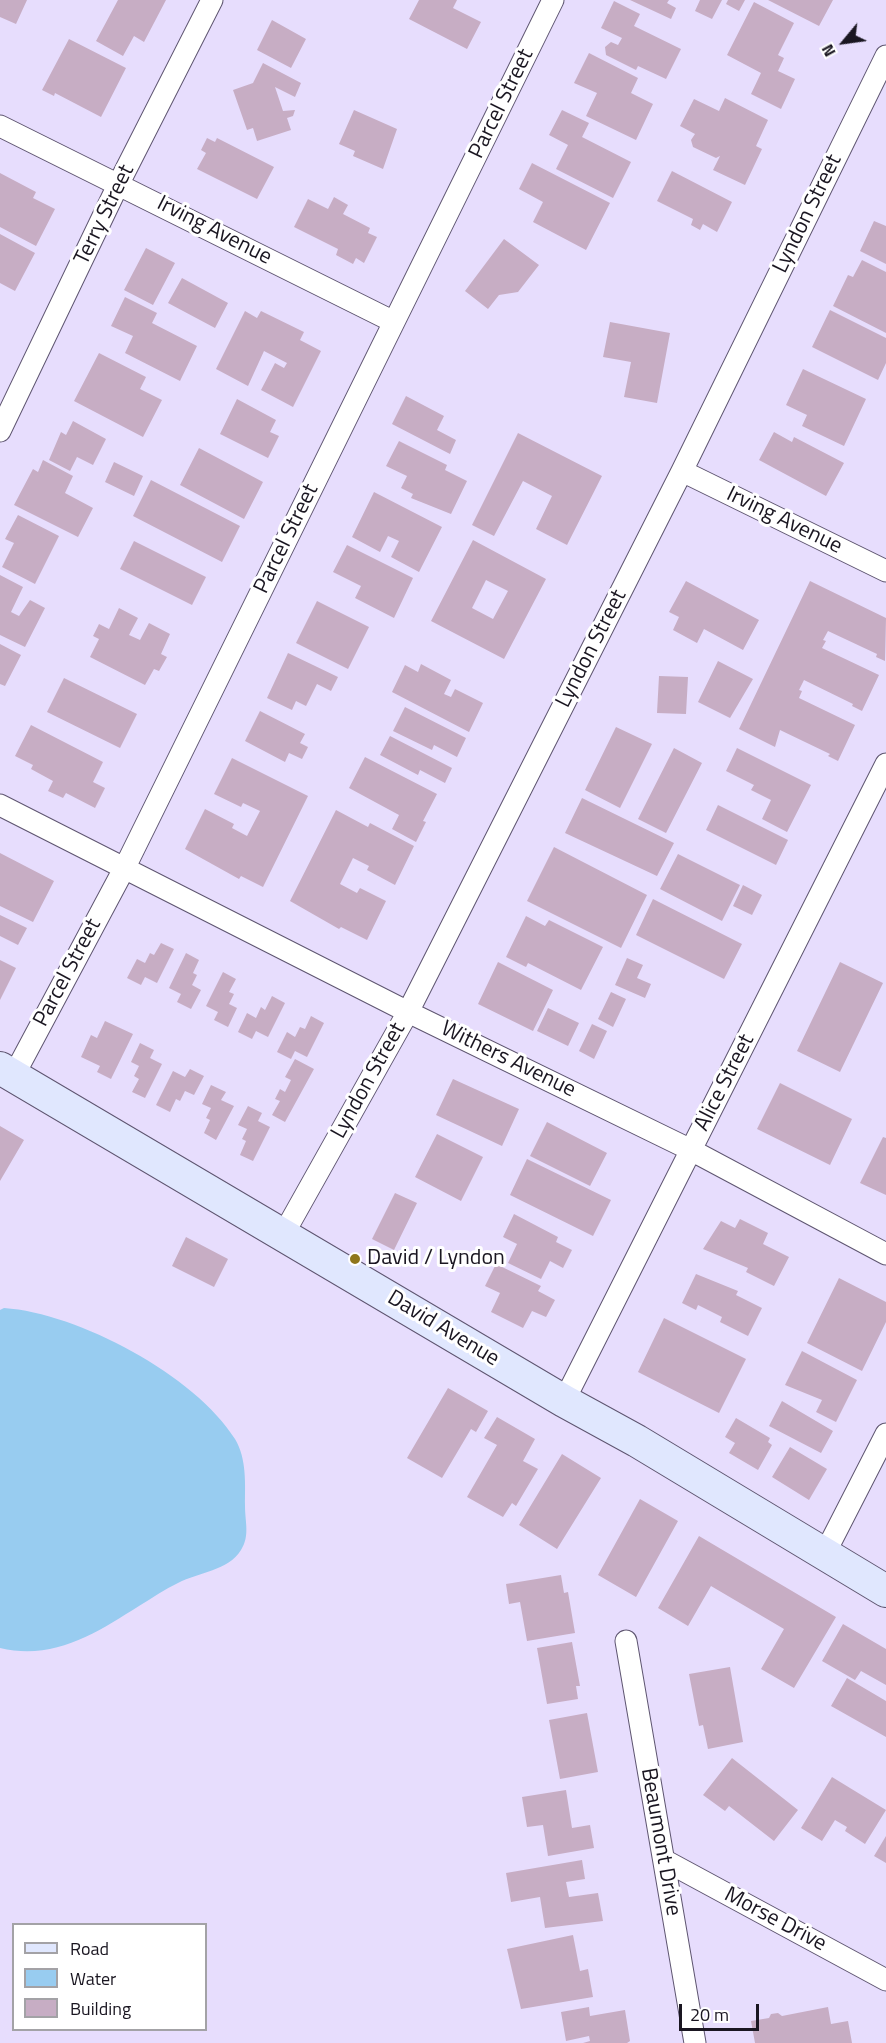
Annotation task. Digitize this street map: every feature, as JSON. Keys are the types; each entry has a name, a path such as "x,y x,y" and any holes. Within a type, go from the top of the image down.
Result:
{"main road":[{"name":"David Avenue","path":"7,1071 564,1401 637,1441 886,1591"}],"street":[{"name":"Terry Street","path":"0,431 119,183 213,0"},
{"name":"Parcel Street","path":"7,1071 125,867 553,0"},
{"name":"Lyndon Street","path":"283,1235 408,1012 682,471 886,56"},
{"name":"Irving Avenue","path":"0,126 119,183 394,322"},
{"name":"Irving Avenue","path":"682,471 886,571"},
{"name":"Alice Street","path":"564,1401 886,764"},
{"name":"Withers Avenue","path":"0,805 408,1012 692,1150 886,1254"},
{"path":"824,1555 886,1434"},
{"name":"Beaumont Drive","path":"626,1641 694,2043"},
{"name":"Morse Drive","path":"664,1860 886,1980"}],"water":[{"path":"4,1308 34,1312 66,1322 132,1351 164,1371 217,1415 239,1447 244,1472 246,1534 244,1545 235,1557 221,1567 173,1585 90,1635 56,1648 38,1651 0,1648 0,1310"}],"building":[{"path":"0,0 27,0 16,24 0,17"},
{"path":"118,0 166,0 144,42 134,36 123,56 96,41"},
{"path":"419,0 457,0 453,8 481,22 467,49 409,19"},
{"path":"630,0 669,0 667,3 676,8 671,19"},
{"path":"700,0 722,0 712,19 695,11"},
{"path":"728,0 745,0 739,11 726,4"},
{"path":"768,0 833,0 819,26"},
{"path":"614,1 640,14 634,26 681,49 666,79 638,66 636,70 606,55 605,47 611,42 618,45 622,38 601,28"},
{"path":"754,2 794,23 778,55 784,58 778,71 795,79 781,109 751,94 761,73 727,55"},
{"path":"272,20 306,39 291,68 257,50"},
{"path":"69,39 126,68 101,117 55,93 54,96 42,90"},
{"path":"589,53 638,78 631,93 653,104 636,140 586,116 597,93 574,83"},
{"path":"263,63 301,83 295,97 275,87 283,111 295,110 293,116 287,118 291,130 257,141 253,128 247,130 233,90 253,83"},
{"path":"725,98 768,120 756,146 762,149 745,185 713,170 720,156 716,158 693,147 691,140 695,134 680,126 694,99 719,111"},
{"path":"354,110 397,129 383,169 353,156 355,151 339,144"},
{"path":"562,110 589,123 582,137 631,162 613,198 556,169 568,145 549,135"},
{"path":"207,138 215,142 217,138 274,167 257,199 197,169 206,153 201,150"},
{"path":"532,163 610,203 586,250 533,222 543,202 519,189"},
{"path":"672,171 732,202 717,232 703,224 700,230 691,225 693,219 657,201"},
{"path":"0,173 36,192 33,198 55,209 36,246 0,227"},
{"path":"334,197 348,205 343,214 370,228 368,233 377,237 364,263 356,258 353,264 336,255 338,249 294,227 308,199 328,209"},
{"path":"874,221 886,226 886,264 860,251"},
{"path":"0,234 35,253 15,291 0,283"},
{"path":"504,239 539,265 518,292 499,295 488,309 465,291"},
{"path":"146,248 175,263 153,305 124,290"},
{"path":"862,260 886,272 886,333 833,306 848,275 853,277"},
{"path":"182,278 228,303 215,328 168,303"},
{"path":"125,297 157,313 152,323 197,346 180,381 125,353 133,336 111,326"},
{"path":"830,310 886,338 886,363 878,380 812,347"},
{"path":"245,311 257,318 261,311 304,332 300,340 321,351 293,407 261,390 275,363 284,368 287,363 264,351 248,386 216,369"},
{"path":"610,322 670,333 657,403 624,397 631,362 603,357"},
{"path":"99,353 146,377 140,389 162,400 143,437 74,401"},
{"path":"803,369 866,399 844,446 802,426 807,415 786,405"},
{"path":"406,396 444,416 437,430 456,440 450,454 392,424"},
{"path":"237,399 276,420 270,432 279,436 268,458 220,434"},
{"path":"73,421 106,439 93,465 77,457 70,471 49,460 61,432 66,435"},
{"path":"774,432 792,442 794,437 844,463 826,496 759,460"},
{"path":"518,433 602,476 567,545 536,529 552,496 523,481 494,536 472,525"},
{"path":"399,441 447,465 445,470 467,481 451,514 411,498 413,494 401,488 407,476 386,466"},
{"path":"199,448 263,482 244,519 180,485"},
{"path":"43,460 73,476 65,493 93,508 78,537 14,505 33,469 38,472"},
{"path":"114,462 143,476 134,496 105,482"},
{"path":"151,480 240,526 222,562 133,516"},
{"path":"374,492 442,527 419,572 391,557 399,541 388,536 380,552 352,537"},
{"path":"18,515 59,536 35,584 2,567 14,543 5,539"},
{"path":"473,540 546,579 504,659 431,621","holes":["486,580 508,591 493,619 472,608"]},
{"path":"134,541 206,577 192,605 120,569"},
{"path":"347,545 413,578 394,618 355,598 361,586 333,572"},
{"path":"0,575 23,587 11,612 19,616 30,600 45,608 25,647 0,635"},
{"path":"686,581 759,620 743,650 704,629 697,643 673,630 679,617 669,612"},
{"path":"810,581 886,618 885,661 876,657 877,654 828,631 823,640 826,641 822,648 879,675 862,711 852,706 853,704 804,680 799,690 802,691 799,698 855,725 838,761 828,756 830,754 780,730 775,747 739,729"},
{"path":"317,601 369,627 348,669 296,643"},
{"path":"119,608 138,618 129,635 140,640 149,623 170,634 161,654 167,657 159,671 154,669 145,685 90,657 99,639 93,636 99,624 109,629"},
{"path":"0,644 21,655 5,686 0,684"},
{"path":"288,653 338,677 331,691 317,684 306,706 296,701 292,710 267,698"},
{"path":"718,661 753,679 730,718 698,702"},
{"path":"421,664 451,680 444,694 451,697 455,689 483,703 469,732 392,692 405,665 418,672"},
{"path":"659,676 688,677 686,714 657,713"},
{"path":"64,678 137,714 120,748 47,712"},
{"path":"405,707 466,738 457,757 434,745 432,750 393,731"},
{"path":"260,711 305,734 300,743 308,747 302,759 289,753 285,762 245,741"},
{"path":"31,725 103,762 93,782 105,788 95,808 66,793 63,798 48,791 53,781 31,769 33,765 15,756"},
{"path":"616,727 652,744 620,808 585,790"},
{"path":"390,736 452,768 445,783 420,770 418,775 380,755"},
{"path":"674,748 702,763 666,833 638,819"},
{"path":"737,748 811,785 787,832 762,819 771,800 751,790 754,785 726,771"},
{"path":"365,757 437,794 423,821 426,822 416,842 392,829 399,815 349,788"},
{"path":"232,758 308,796 263,887 241,876 239,879 185,849 205,809 234,824 232,828 247,836 260,811 243,803 241,807 214,794"},
{"path":"582,798 674,843 657,876 565,833"},
{"path":"718,805 788,840 776,865 706,830"},
{"path":"336,810 368,827 370,823 414,846 395,885 367,870 369,866 353,858 340,884 357,893 360,888 386,901 367,940 341,927 339,929 290,901"},
{"path":"554,847 647,895 621,948 527,901"},
{"path":"0,853 54,881 33,922 0,906"},
{"path":"678,854 740,885 722,921 660,889"},
{"path":"743,885 762,895 752,915 733,906"},
{"path":"653,899 742,944 724,979 636,935"},
{"path":"0,915 27,928 18,945 0,936"},
{"path":"526,916 545,926 549,920 603,947 581,990 528,963 526,967 506,957"},
{"path":"161,943 174,949 157,983 145,977 141,985 127,978 137,959 145,963 150,953 154,955"},
{"path":"186,953 199,960 193,973 197,975 192,985 201,990 191,1009 177,1002 181,994 169,988"},
{"path":"627,958 643,965 637,978 651,984 645,998 615,985"},
{"path":"0,960 16,968 0,1000"},
{"path":"498,962 553,990 533,1031 478,1004"},
{"path":"840,962 883,983 840,1072 797,1051"},
{"path":"223,972 236,979 229,992 234,994 229,1004 237,1008 228,1027 214,1020 218,1012 206,1006"},
{"path":"611,992 626,999 613,1027 598,1019"},
{"path":"272,996 285,1003 268,1037 256,1031 252,1039 238,1032 247,1013 256,1018 261,1007 265,1010"},
{"path":"548,1008 579,1023 568,1046 537,1031"},
{"path":"311,1016 324,1023 307,1057 295,1051 291,1059 277,1052 287,1032 295,1037 300,1027 305,1029"},
{"path":"105,1021 133,1034 111,1079 97,1072 100,1066 81,1057 91,1035 97,1038"},
{"path":"592,1024 607,1031 594,1059 579,1051"},
{"path":"140,1043 154,1050 150,1058 162,1064 145,1098 132,1092 139,1079 134,1076 139,1066 131,1062"},
{"path":"295,1059 314,1069 285,1122 272,1115 280,1101 275,1099 280,1089 285,1092 291,1080 285,1077"},
{"path":"190,1069 204,1076 194,1095 185,1091 180,1101 176,1099 170,1112 156,1105 173,1071 185,1077"},
{"path":"453,1079 519,1109 502,1146 436,1115"},
{"path":"780,1083 852,1119 830,1165 757,1129"},
{"path":"211,1085 226,1092 221,1100 234,1106 216,1140 204,1133 210,1120 206,1118 211,1108 202,1104"},
{"path":"248,1106 262,1113 258,1121 270,1127 253,1161 240,1155 246,1141 242,1139 247,1129 238,1125"},
{"path":"547,1122 607,1153 590,1186 530,1156"},
{"path":"0,1126 24,1140 0,1181"},
{"path":"437,1134 483,1157 461,1201 415,1177"},
{"path":"883,1137 886,1138 886,1195 860,1183"},
{"path":"527,1159 611,1200 593,1236 510,1195"},
{"path":"395,1193 417,1203 394,1250 372,1239"},
{"path":"514,1214 558,1237 556,1242 572,1250 563,1268 550,1261 541,1279 508,1263 517,1244 503,1237"},
{"path":"740,1219 768,1233 763,1244 789,1257 774,1286 746,1272 748,1268 703,1249 721,1221 735,1228"},
{"path":"186,1237 228,1259 214,1287 172,1266"},
{"path":"496,1264 541,1286 538,1291 555,1300 546,1317 532,1311 523,1328 491,1312 500,1293 485,1286"},
{"path":"696,1274 738,1291 736,1295 762,1308 748,1336 720,1322 722,1317 698,1305 696,1310 682,1303"},
{"path":"839,1278 886,1302 886,1322 862,1371 807,1343"},
{"path":"664,1318 746,1359 719,1413 638,1372"},
{"path":"802,1351 857,1380 836,1422 816,1412 822,1400 785,1385"},
{"path":"448,1388 488,1411 476,1432 471,1429 442,1478 407,1458"},
{"path":"782,1401 833,1431 821,1453 769,1426"},
{"path":"497,1417 535,1439 523,1461 538,1469 516,1506 512,1503 503,1517 467,1497 497,1445 484,1438"},
{"path":"736,1418 770,1438 768,1442 772,1445 758,1470 729,1453 735,1443 725,1437"},
{"path":"790,1447 827,1469 809,1500 772,1477"},
{"path":"562,1454 601,1478 557,1549 519,1525"},
{"path":"640,1499 678,1521 636,1597 598,1575"},
{"path":"699,1536 836,1617 794,1688 761,1669 784,1629 711,1586 688,1626 658,1608"},
{"path":"561,1575 564,1593 568,1592 575,1633 527,1641 520,1602 509,1604 506,1584"},
{"path":"843,1624 886,1649 886,1685 861,1671 855,1680 822,1661"},
{"path":"572,1642 580,1686 576,1686 578,1699 547,1704 537,1648"},
{"path":"730,1667 743,1742 708,1749 703,1725 699,1726 689,1674"},
{"path":"847,1678 886,1701 886,1737 831,1706"},
{"path":"587,1713 598,1772 560,1779 549,1720"},
{"path":"732,1758 798,1810 774,1841 729,1806 725,1811 703,1795"},
{"path":"832,1777 886,1810 865,1844 845,1831 847,1827 835,1820 822,1841 801,1828"},
{"path":"566,1790 572,1828 590,1825 594,1848 548,1856 543,1825 527,1827 522,1797"},
{"path":"886,1836 886,1863 874,1856"},
{"path":"582,1860 585,1879 566,1882 569,1897 598,1893 603,1921 545,1928 540,1897 511,1902 506,1873"},
{"path":"573,1935 580,1971 588,1969 593,1997 521,2009 507,1949"},
{"path":"589,2007 590,2016 625,2010 630,2041 627,2043 583,2043 590,2041 589,2036 566,2041 561,2012"},
{"path":"828,2007 831,2024 848,2021 852,2043 755,2043 751,2021 769,2018 771,2014 778,2013 782,2016"}],"place":[{"name":"David / Lyndon","path":"355,1259"}]}
